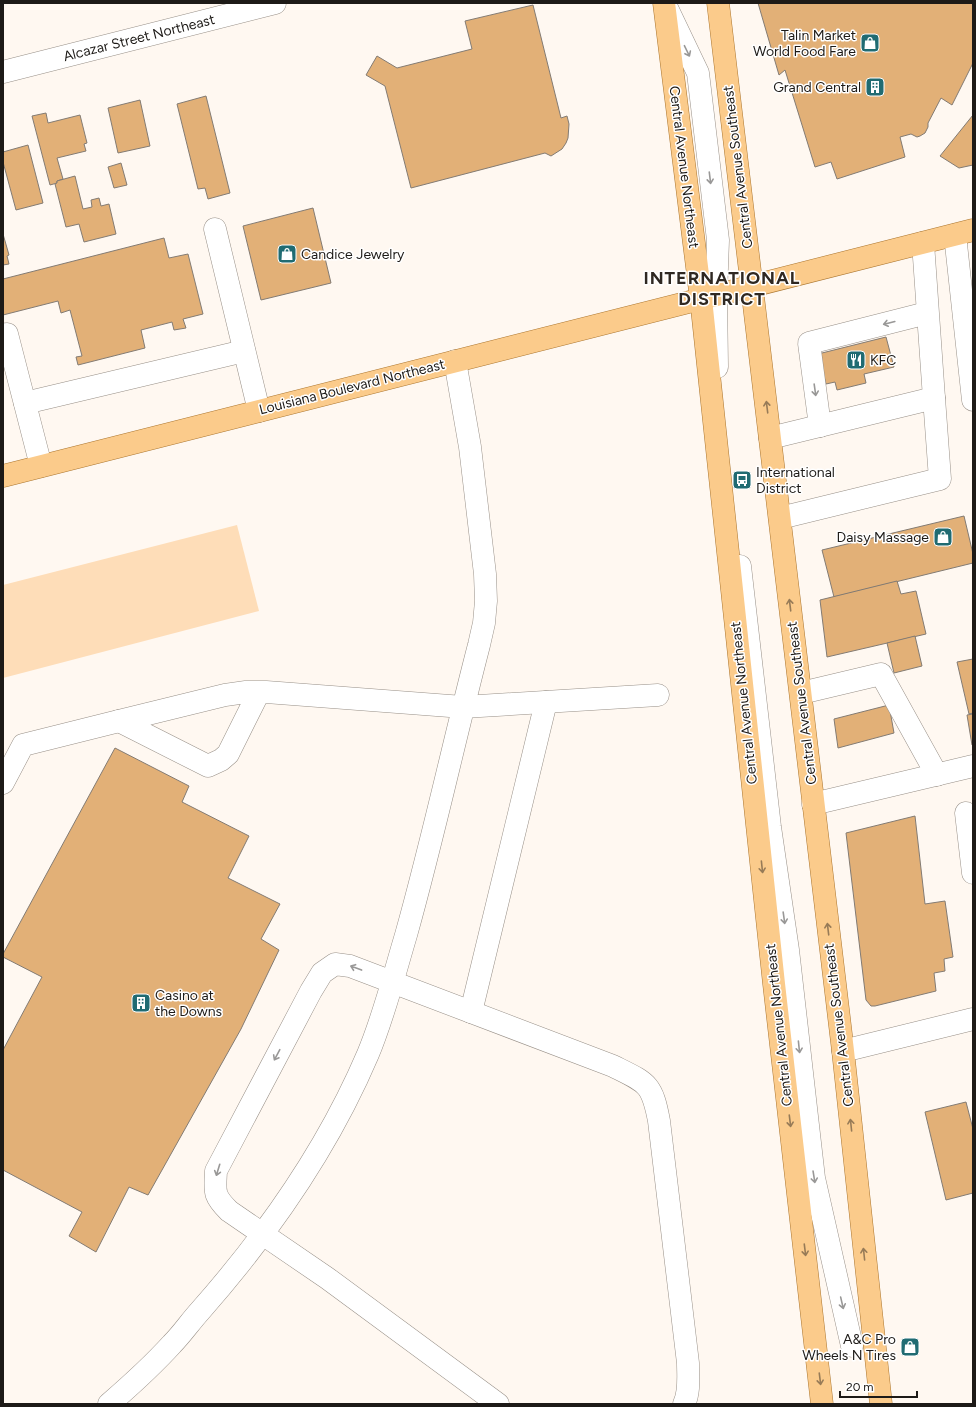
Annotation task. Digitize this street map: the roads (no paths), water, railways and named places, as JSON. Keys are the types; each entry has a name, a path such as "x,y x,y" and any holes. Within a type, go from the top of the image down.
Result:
{"main road":[{"name":"Central Avenue Northeast","path":"664,3 709,297 773,976 822,1404"},
{"name":"Central Avenue Southeast","path":"718,3 843,1051 881,1404"},
{"name":"Louisiana Boulevard Northeast","path":"3,476 964,233"}],"street":[{"name":"Alcazar Street Northeast","path":"3,72 274,3"},
{"path":"215,229 259,411"},
{"path":"964,233 973,400"},
{"path":"780,518 940,479 922,243"},
{"name":"Central Avenue Northeast","path":"709,297 769,819 788,950 814,1178 852,1346"},
{"path":"820,426 809,343 927,313"},
{"path":"7,334 41,466"},
{"path":"25,403 244,351"},
{"path":"109,1404 144,1373 172,1344 229,1278 263,1235 294,1190 322,1144 348,1096 367,1055 381,1019 418,890 463,707 480,645 484,623 484,567 470,447 455,361"},
{"path":"770,438 934,398"},
{"path":"801,693 880,674 937,775"},
{"path":"3,783 24,745 225,695 246,692 463,707 658,695"},
{"path":"119,721 208,766 221,760 228,754 259,692"},
{"path":"471,1012 546,702"},
{"path":"813,804 973,766"},
{"path":"966,813 973,873"},
{"path":"498,1404 327,1278 229,1211 218,1201 215,1191 216,1170 311,992 322,973 335,964 350,966 613,1066 639,1079 651,1090 655,1100 659,1121 688,1363 689,1385 687,1400 684,1404"},
{"path":"843,1051 973,1019"}],"place":[{"name":"Talin Market World Food Fare","path":"870,43"},
{"name":"Grand Central","path":"875,87"},
{"name":"Candice Jewelry","path":"287,254"},
{"name":"KFC","path":"856,360"},
{"name":"International District","path":"742,480"},
{"name":"Daisy Massage","path":"943,537"},
{"name":"Casino at the Downs","path":"141,1003"},
{"name":"A&C Pro Wheels N Tires","path":"910,1347"}],"district":[{"name":"INTERNATIONAL DISTRICT","path":"722,288"}]}
